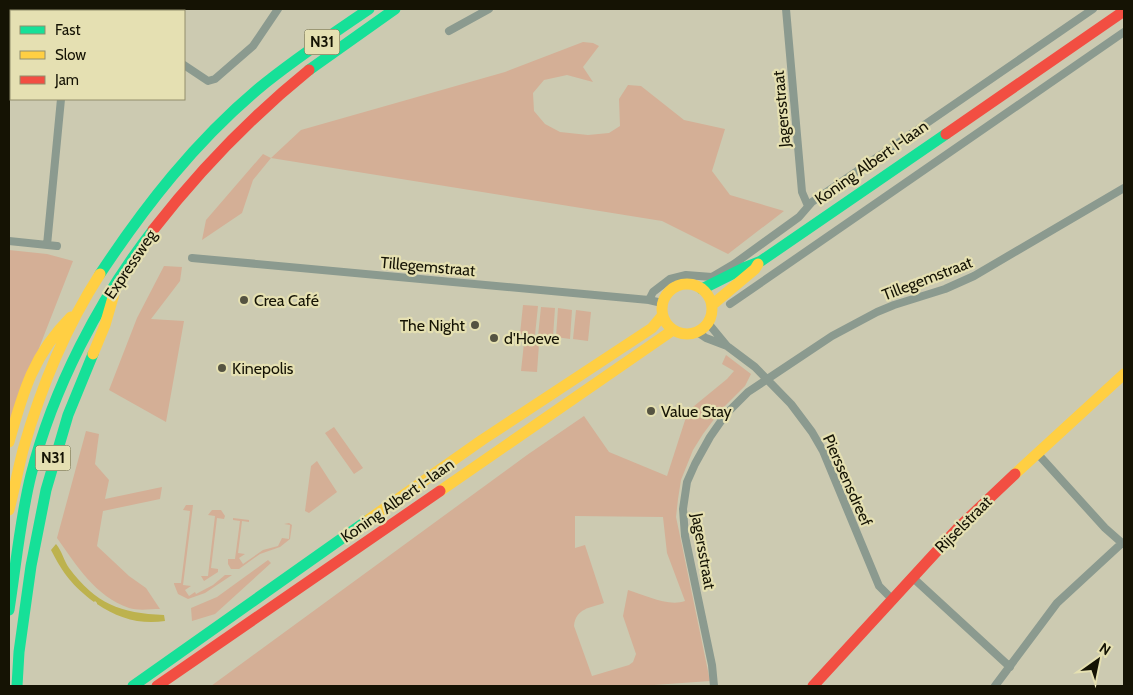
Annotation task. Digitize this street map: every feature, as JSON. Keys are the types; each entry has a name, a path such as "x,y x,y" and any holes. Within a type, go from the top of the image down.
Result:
{"main road":[{"name":"Expressweg","path":"9,510 24,448 62,346 81,307 127,233 148,204 188,157 255,92 306,53 369,9"},
{"name":"Expressweg","path":"9,610 25,500 36,455 63,380 76,353 117,281 138,249 184,190 238,134 303,75 395,9"},
{"name":"Koning Albert I-laan","path":"712,305 756,264 1124,11"},
{"name":"Koning Albert I-laan","path":"702,289 756,264"},
{"name":"N31","path":"17,686 29,572 41,503 68,413 110,314 117,281"},
{"path":"689,284 702,289 707,294 712,305 712,313 708,323 698,332 686,335 673,330 664,322 662,304 669,291 681,285 689,284"},
{"name":"N31","path":"9,442 19,407 37,361 48,343 81,307"},
{"name":"Koning Albert I-laan","path":"133,686 482,440 652,328 662,316"},
{"name":"Koning Albert I-laan","path":"157,686 673,330"},
{"name":"Rijselstraat","path":"813,686 959,527 1124,374"}],"street":[{"path":"185,66 208,81 215,79 252,46 278,9"},
{"path":"449,31 490,9"},
{"name":"Jagersstraat","path":"786,9 802,192 808,206"},
{"name":"Koning Albert I-laan","path":"649,300 653,292 670,279 686,275 712,277 734,264 799,218 808,206 1093,9"},
{"path":"730,304 1124,32"},
{"path":"47,245 60,100"},
{"name":"Tillegemstraat","path":"766,380 832,336 854,324 894,305 945,289 974,276 1124,188"},
{"path":"9,242 58,246"},
{"name":"Tillegemstraat","path":"192,258 649,300 662,304"},
{"path":"756,264 764,280"},
{"path":"708,323 727,346 751,364 766,380"},
{"path":"698,332 710,340 727,346"},
{"name":"Jagersstraat","path":"714,686 712,665 683,524 687,482 695,464 717,427 736,404 766,380"},
{"name":"Pierssensdreef","path":"766,380 791,404 818,441 879,586 892,599"},
{"path":"995,686 1057,603 1112,551 1123,544 1037,453"},
{"path":"912,577 1010,667"}],"shaded area":[{"path":"583,42 593,43 599,46 583,67 593,82 567,75 544,80 533,93 534,111 545,124 560,132 588,135 609,133 620,126 619,99 628,85 641,86 684,120 725,129 712,171 730,195 784,211 728,254 662,221 271,158 301,130 505,72"},
{"path":"263,154 271,158 253,180 242,213 202,240 206,220"},
{"path":"9,250 47,254 73,261 9,425"},
{"path":"164,266 182,267 180,281 151,319 184,321 166,422 109,390 137,318"},
{"path":"523,305 538,306 535,335 520,334"},
{"path":"541,307 555,308 553,337 538,336"},
{"path":"558,308 572,310 570,339 556,337"},
{"path":"576,310 591,312 588,341 573,339"},
{"path":"524,343 539,344 537,372 521,371"},
{"path":"726,355 751,374 745,386 721,410 693,450 681,480 676,517 710,681 640,686 211,686 527,455 584,416 609,452 667,476 688,411 734,371 722,364","holes":["575,516 663,517 667,553 685,601 671,603 628,590 623,616 636,654 633,662 629,665 592,676 574,626 575,620 581,612 604,603 585,545 575,548"]},
{"path":"334,427 363,468 354,474 325,433"},
{"path":"86,431 99,434 95,464 109,480 105,499 162,487 160,499 103,511 97,546 129,576 146,588 160,609 133,609 117,603 106,596 88,579 57,538"},
{"path":"317,461 337,492 309,513 305,511 311,466"},
{"path":"186,505 193,505 183,585 191,586 185,590 189,596 195,592 196,594 213,585 225,575 232,575 205,593 188,599 178,594 174,584 181,583 190,511 183,510"},
{"path":"212,510 221,510 225,516 224,519 217,518 211,568 218,569 218,572 204,581 201,576 208,576 215,516 208,515"},
{"path":"233,518 249,520 249,522 242,521 238,553 245,554 239,558 243,564 263,550 278,546 282,538 289,539 290,525 284,524 289,523 292,525 290,539 280,547 260,554 239,569 231,569 228,559 235,559 240,521 233,520"},
{"path":"56,544 69,568 99,598 122,609 164,615 165,621 147,622 121,617 94,602 74,585 60,566 51,550"},
{"path":"268,560 271,563 215,614 192,621 191,608 217,597"}],"traffic: fast":[{"path":"100,274 172,176 235,109 271,78 369,9"},
{"path":"309,70 395,9"},
{"path":"702,289 761,261 946,134"},
{"path":"9,610 27,492 40,442 52,410 65,378 96,315 133,257 153,230"},
{"path":"17,686 19,652 31,566 46,490 68,415 93,354"},
{"path":"133,686 368,520"}],"traffic: slow":[{"path":"712,305 755,269 758,264"},
{"path":"9,510 23,450 37,405 65,337 100,274"},
{"path":"682,284 692,284 705,291 712,304 712,309 712,314 705,327 692,334 682,334 673,330 666,323 662,314 662,304 666,295 673,288 682,284"},
{"path":"93,354 105,325 114,294"},
{"path":"368,520 482,440 652,328 662,316"},
{"path":"9,442 25,390 38,360 58,331 71,317"},
{"path":"440,491 673,330"},
{"path":"1015,474 1124,374"}],"traffic: jam":[{"path":"946,134 1124,11"},
{"path":"153,230 207,166 246,126 309,70"},
{"path":"813,686 959,527 1015,474"},
{"path":"157,686 440,491"}],"place":[{"name":"Crea Café","path":"244,300"},
{"name":"The Night","path":"475,325"},
{"name":"d'Hoeve","path":"494,338"},
{"name":"Kinepolis","path":"222,368"},
{"name":"Value Stay","path":"651,411"}]}
